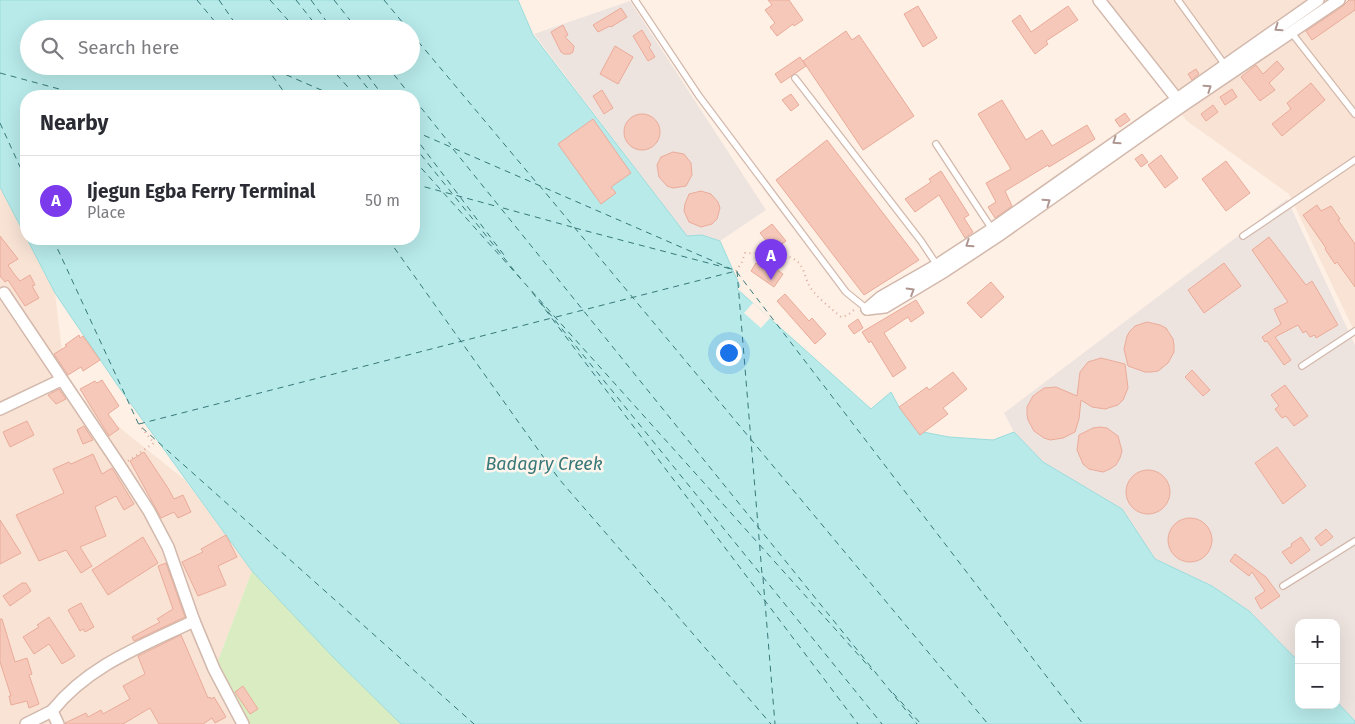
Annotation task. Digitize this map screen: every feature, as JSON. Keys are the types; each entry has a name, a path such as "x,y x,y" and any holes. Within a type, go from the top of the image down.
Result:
{"street":[{"path":"1099,0 1180,102"},
{"path":"864,307 885,307 998,236 1180,102 1225,65 1318,0"},
{"path":"864,307 936,265 992,229 1180,102 1339,0"},
{"path":"4,293 149,511 168,547 194,622 214,669 243,724"},
{"path":"0,409 61,380"},
{"path":"26,724 52,711 62,699 89,675 123,654 194,622"},
{"path":"52,711 58,724"}],"lane":[{"path":"635,0 699,96 846,292 864,307"},
{"path":"1178,0 1225,65"},
{"path":"1291,32 1355,114"},
{"path":"795,78 921,241 936,265"},
{"path":"936,144 992,229"},
{"path":"1243,236 1355,160"},
{"path":"1302,366 1355,331"},
{"path":"1283,586 1355,541"}],"path":[{"path":"736,271 745,253 784,255 793,258 806,273 808,285 841,317 848,316 864,307"},
{"path":"120,466 154,443 139,424"}],"shaded area":[{"path":"1092,0 1355,0 1355,333 1289,194 1187,121"},
{"path":"630,1 766,210 720,241 702,235 687,236 534,34"},
{"path":"0,187 20,224 20,245 31,245 55,293 66,385 185,480 252,571 214,671 237,724 0,724"},
{"path":"1287,199 1355,345 1355,721 1340,705 1340,619 1295,619 1295,658 1249,611 1212,586 1155,559 1122,509 1043,462 1014,432 1004,413"}],"green space":[{"path":"252,571 334,658 401,724 237,724 214,671"}],"water":[{"name":"Badagry Creek","path":"0,0 518,0 533,35 687,236 702,235 720,241 740,286 737,289 871,409 891,392 899,407 923,432 949,437 993,440 1014,432 1043,462 1122,509 1155,559 1212,586 1249,611 1295,658 1295,709 1340,709 1340,705 1355,721 1355,724 401,724 334,658 252,571 118,386 55,293 30,245 420,245 420,90 20,90 20,225 0,187"}],"pier":[{"path":"753,303 770,318 761,328 744,313"}],"building":[{"path":"768,0 789,0 803,20 794,26 793,24 777,36 770,27 775,23 765,10 772,5"},
{"path":"1349,0 1355,0 1355,10 1312,40 1306,31"},
{"path":"918,6 937,38 923,47 904,14"},
{"path":"1068,6 1078,20 1046,41 1048,44 1035,54 1012,21 1020,15 1031,32"},
{"path":"621,8 627,17 611,27 598,32 593,25"},
{"path":"563,25 568,35 565,37 574,46 573,52 570,54 561,52 551,32"},
{"path":"642,30 651,45 649,47 655,57 648,61 633,36"},
{"path":"846,31 852,40 859,35 914,116 863,150 803,61"},
{"path":"615,46 633,57 618,84 600,74"},
{"path":"800,57 806,66 781,83 775,74"},
{"path":"1277,61 1284,69 1269,83 1275,90 1260,101 1241,77 1256,65 1263,74"},
{"path":"1196,69 1199,74 1192,80 1188,74"},
{"path":"1311,83 1325,100 1282,136 1272,124 1291,109 1287,103"},
{"path":"1232,89 1237,97 1225,105 1220,97"},
{"path":"602,90 613,108 604,114 593,96"},
{"path":"791,94 799,105 791,111 782,100"},
{"path":"1002,100 1026,140 1042,130 1052,146 1087,125 1095,139 1005,191 1012,206 995,218 988,207 996,202 986,183 1011,169 978,114"},
{"path":"1213,105 1218,112 1206,121 1201,114"},
{"path":"1125,113 1130,120 1120,127 1115,120"},
{"path":"642,114 655,119 660,132 655,145 642,150 629,145 624,132 629,119"},
{"path":"593,119 631,173 611,187 616,193 601,204 558,144"},
{"path":"827,140 919,260 864,295 776,180"},
{"path":"673,152 684,154 691,163 692,175 686,186 673,188 667,186 659,177 657,165 661,157"},
{"path":"1142,154 1148,162 1141,167 1135,159"},
{"path":"1161,155 1178,178 1165,188 1148,165"},
{"path":"1226,161 1250,193 1226,211 1202,179"},
{"path":"941,171 969,215 964,218 973,232 965,238 939,195 915,212 905,199 931,182 929,179"},
{"path":"701,191 711,194 718,202 720,208 717,219 712,224 701,227 689,222 684,211 689,194"},
{"path":"1317,205 1321,211 1331,206 1340,219 1338,220 1355,244 1355,287 1337,262 1335,264 1303,215"},
{"path":"772,224 786,241 774,250 760,233"},
{"path":"0,236 18,259 8,265 14,274 20,281 30,275 35,285 32,286 39,298 25,306 8,280 5,282 0,276"},
{"path":"1269,237 1306,285 1312,281 1338,325 1316,338 1315,335 1310,337 1306,331 1303,333 1298,325 1275,337 1291,360 1284,365 1262,337 1281,324 1274,309 1288,302 1252,250"},
{"path":"765,261 783,274 774,287 751,271 756,263 762,266"},
{"path":"1224,263 1241,286 1204,313 1188,290"},
{"path":"991,282 1004,297 981,318 967,303"},
{"path":"785,294 809,321 812,318 826,334 815,344 777,301"},
{"path":"916,300 924,313 911,322 908,317 884,333 906,368 893,377 871,341 869,343 862,332"},
{"path":"858,319 863,328 854,334 848,326"},
{"path":"1147,322 1166,328 1173,339 1174,352 1168,363 1158,371 1145,372 1128,366 1124,349 1130,331 1135,326"},
{"path":"79,335 80,338 83,336 100,360 83,371 81,367 68,375 54,354"},
{"path":"1101,358 1125,364 1128,388 1123,400 1118,405 1105,409 1092,407 1081,400 1079,419 1075,432 1063,438 1050,440 1034,431 1027,414 1027,407 1033,396 1044,388 1056,387 1077,396 1080,372 1088,362"},
{"path":"1192,370 1210,390 1203,396 1185,377"},
{"path":"953,372 967,389 943,408 948,414 920,435 899,407 927,387 929,390"},
{"path":"102,380 119,406 108,414 119,429 109,436 80,389 95,381 97,383"},
{"path":"1285,385 1308,416 1294,426 1286,416 1282,418 1275,409 1279,406 1271,395"},
{"path":"59,389 66,399 56,404 48,395"},
{"path":"27,421 34,435 10,447 3,432"},
{"path":"84,426 93,440 83,444 77,430"},
{"path":"1093,428 1107,428 1118,436 1122,451 1116,465 1103,472 1089,469 1083,464 1077,450 1079,435"},
{"path":"1277,447 1306,486 1283,504 1255,463"},
{"path":"144,452 174,499 183,495 191,512 178,518 174,512 161,518 130,461"},
{"path":"93,454 102,474 112,468 134,504 124,510 116,496 95,507 106,536 80,547 92,566 81,573 66,550 39,561 16,515 64,493 53,469 69,462 71,464"},
{"path":"1152,470 1164,476 1169,483 1169,501 1164,508 1157,513 1144,514 1136,511 1129,504 1126,488 1129,480 1136,473"},
{"path":"1194,518 1206,524 1211,531 1211,549 1206,556 1199,561 1186,562 1178,559 1171,552 1168,536 1171,528 1178,521"},
{"path":"0,520 21,553 0,564"},
{"path":"1326,529 1333,537 1321,546 1315,538"},
{"path":"226,535 237,557 218,566 226,585 198,596 182,562 203,552 201,549"},
{"path":"143,537 158,563 108,595 92,570"},
{"path":"1301,537 1310,550 1291,564 1282,552"},
{"path":"1235,554 1266,577 1280,596 1261,609 1255,598 1265,591 1252,572 1249,576 1230,561"},
{"path":"166,563 185,617 134,641 132,637 160,622 157,619 173,609 158,566"},
{"path":"22,583 26,583 31,591 10,606 3,596"},
{"path":"81,603 94,627 85,632 83,629 80,631 68,610"},
{"path":"49,617 75,656 62,664 49,644 34,654 23,637 39,627 37,625"},
{"path":"0,619 2,619 15,662 27,658 32,674 29,675 39,704 29,708 27,701 11,705 9,696 11,696 0,662"},
{"path":"181,635 208,698 214,697 226,717 215,723 212,718 203,724 159,724 150,708 123,724 65,724 86,713 88,717 101,710 103,714 130,699 123,686 145,674 138,656"},
{"path":"243,686 258,709 250,714 235,692"}],"ferry route":[{"path":"197,0 214,20"},
{"path":"219,0 233,20"},
{"path":"270,0 288,20"},
{"path":"296,0 312,20"},
{"path":"311,0 325,20"},
{"path":"334,0 350,20"},
{"path":"384,0 401,20"},
{"path":"420,44 536,182"},
{"path":"0,73 63,90"},
{"path":"272,75 283,90"},
{"path":"287,75 321,90"},
{"path":"337,75 351,90"},
{"path":"357,75 369,90"},
{"path":"368,75 379,90"},
{"path":"394,75 406,90"},
{"path":"420,106 451,145"},
{"path":"0,123 20,167"},
{"path":"420,134 736,271 1083,724"},
{"path":"420,144 504,255"},
{"path":"453,149 917,724"},
{"path":"420,153 521,279"},
{"path":"420,167 872,670"},
{"path":"539,185 988,724"},
{"path":"420,186 499,207"},
{"path":"503,208 572,227"},
{"path":"575,228 731,269"},
{"path":"56,245 139,425 474,724"},
{"path":"392,245 559,479 771,724"},
{"path":"556,317 736,271"},
{"path":"737,271 762,574"},
{"path":"532,292 858,724"},
{"path":"541,303 882,724"},
{"path":"139,424 552,318"},
{"path":"763,578 775,724"},
{"path":"893,693 921,724"}],"place":[{"name":"Ijegun Egba Ferry Terminal","path":"771,280"}]}
